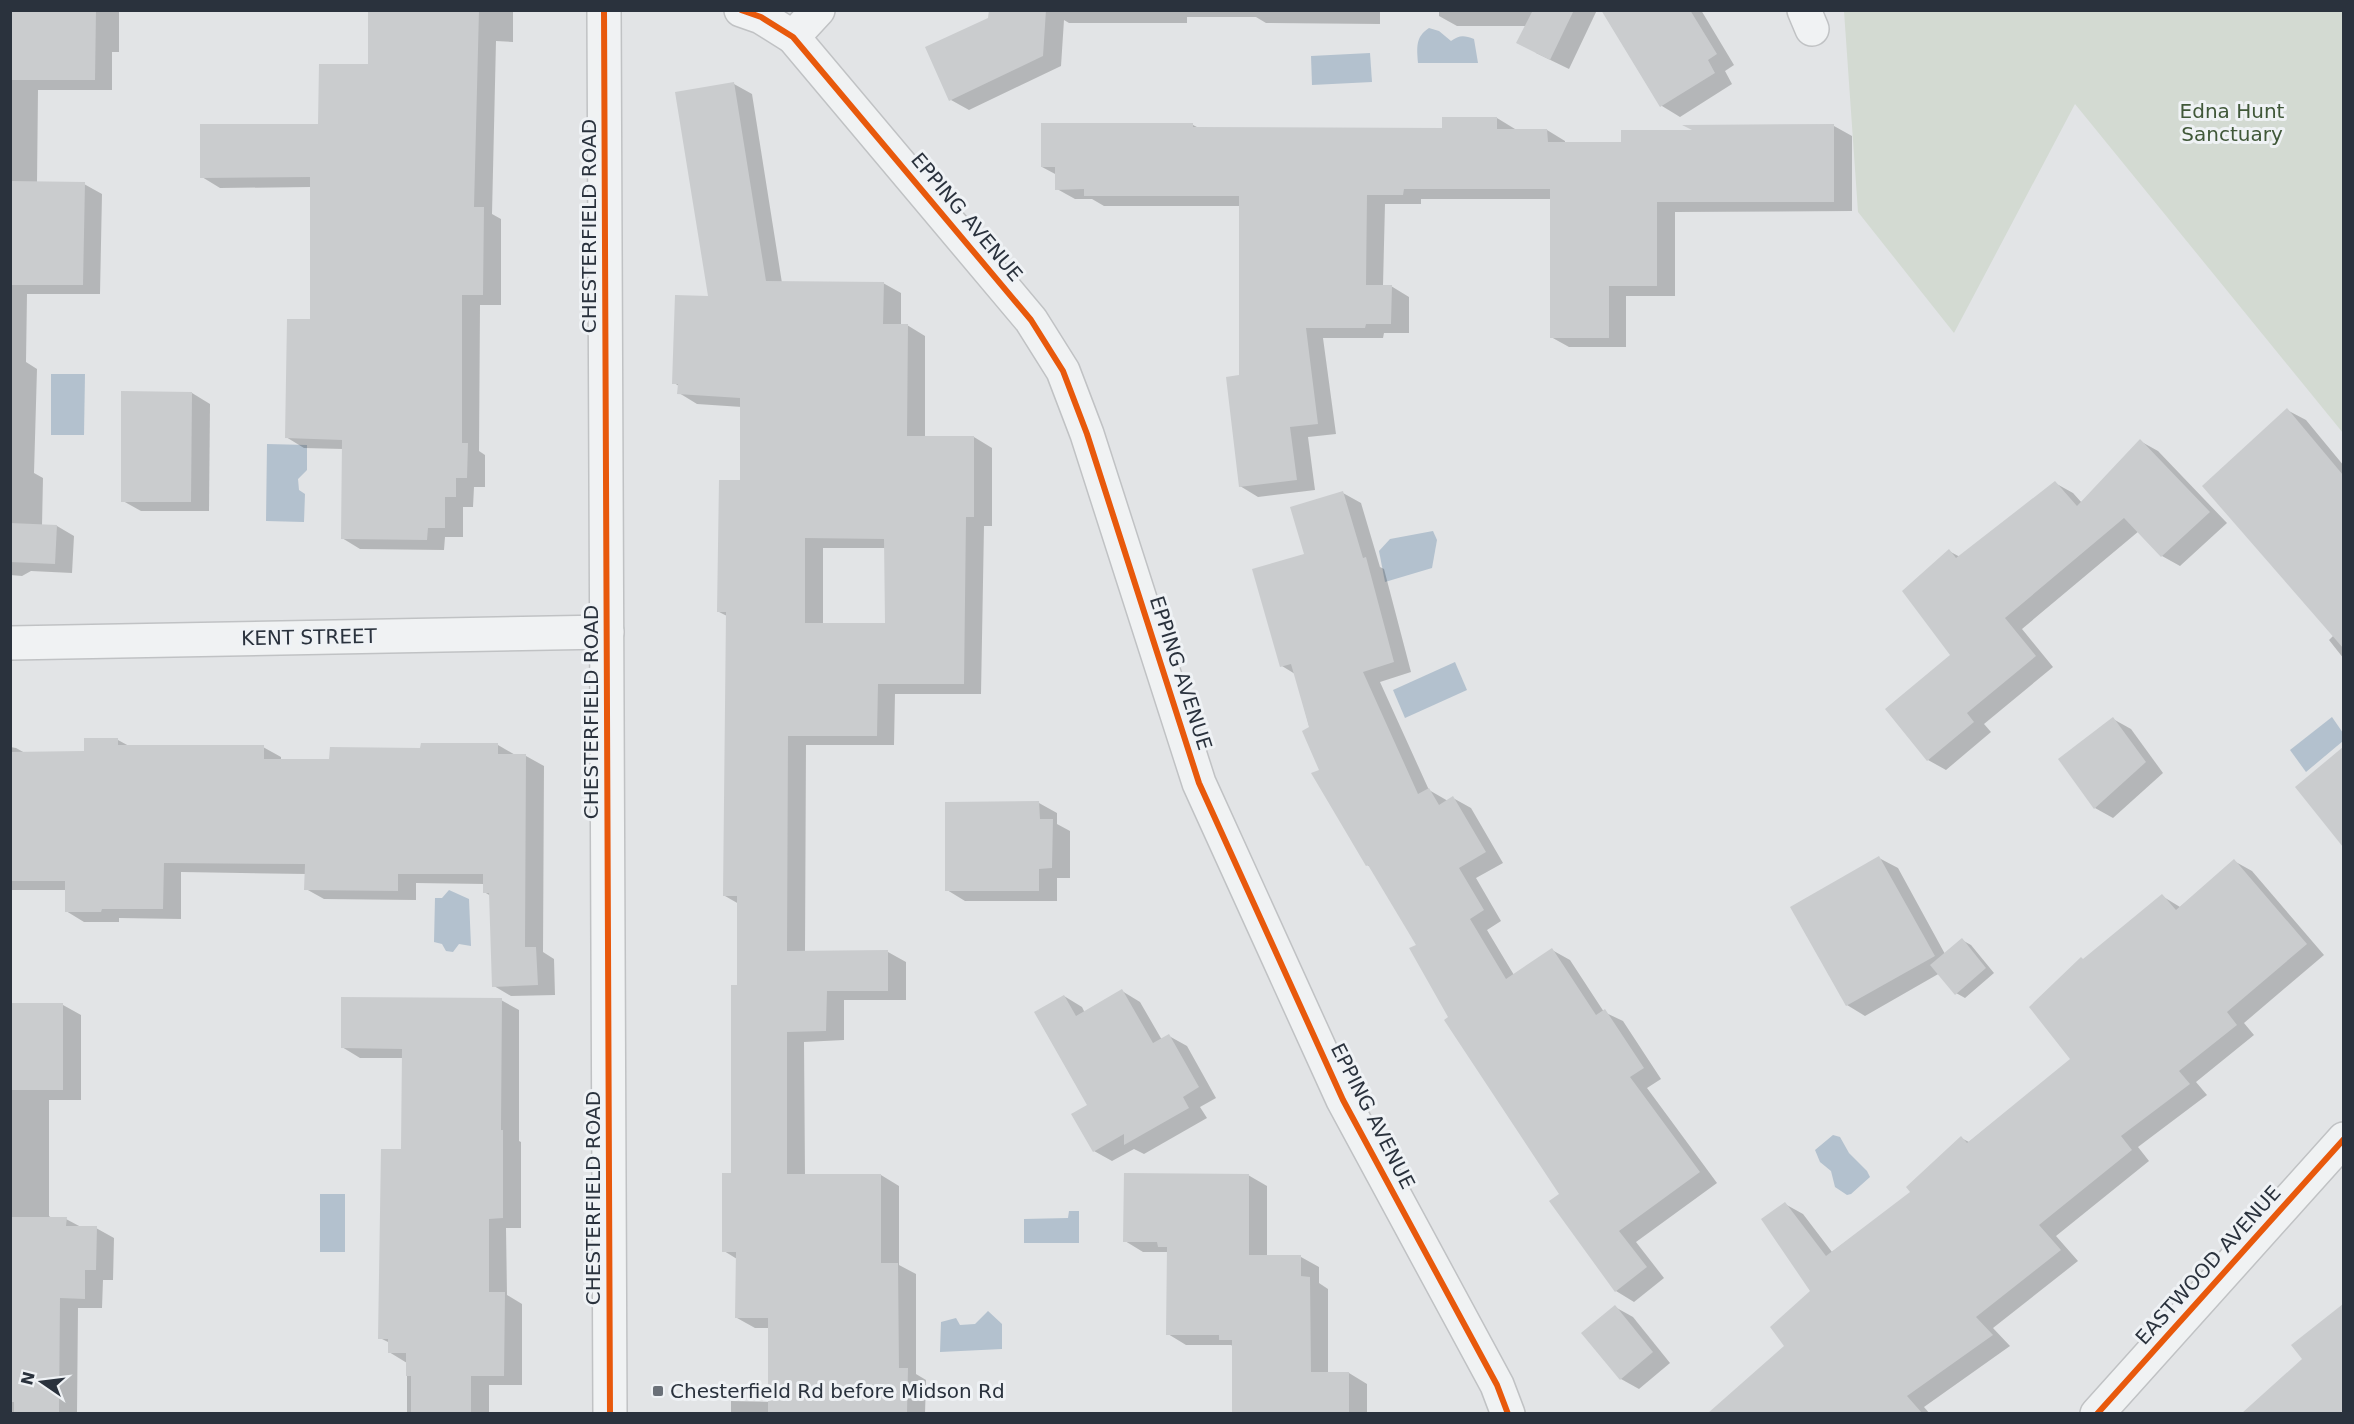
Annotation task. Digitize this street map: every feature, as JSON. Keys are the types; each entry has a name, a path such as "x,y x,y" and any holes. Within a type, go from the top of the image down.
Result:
{"street":[{"name":"CHESTERFIELD ROAD","path":"604,10 610,1413"},
{"name":"EPPING AVENUE","path":"741,10 761,17 792,37 1031,320 1063,371 1087,434 1199,783 1343,1100 1497,1385 1508,1413"},
{"path":"792,37 818,10"},
{"name":"KENT STREET","path":"10,643 607,632"},
{"name":"EASTWOOD AVENUE","path":"2097,1413 2343,1139"}],"green space":[{"name":"Edna Hunt Sanctuary","path":"1844,11 2343,11 2343,433 2075,104 1954,333 1858,212"}],"water":[{"path":"1429,28 1439,31 1451,41 1462,36 1474,39 1478,63 1418,63 1419,39"},
{"path":"1370,53 1372,82 1312,85 1311,56"},
{"path":"51,374 85,374 84,435 51,435"},
{"path":"267,444 307,445 307,470 298,479 299,490 305,494 304,522 266,521"},
{"path":"1433,531 1437,540 1432,568 1385,582 1379,551 1390,539"},
{"path":"1455,662 1467,690 1405,718 1393,690"},
{"path":"2332,717 2343,733 2343,741 2306,772 2290,750"},
{"path":"449,890 469,899 471,946 459,944 453,952 446,951 442,944 434,942 435,898 442,898"},
{"path":"1833,1135 1840,1137 1849,1153 1870,1177 1851,1194 1847,1195 1835,1187 1831,1171 1820,1162 1815,1150"},
{"path":"320,1194 345,1194 345,1252 320,1252"},
{"path":"1069,1211 1079,1211 1079,1243 1024,1243 1024,1219 1068,1218"},
{"path":"988,1311 1002,1324 1002,1349 940,1352 941,1322 956,1318 960,1325 975,1324"}],"building":[{"path":"10,10 96,10 95,80 10,80"},
{"path":"368,10 479,10 474,207 484,207 483,295 462,295 462,443 468,443 467,478 456,478 456,497 445,497 445,528 428,528 427,540 341,539 342,440 285,438 287,319 310,319 310,177 200,178 200,124 318,124 319,64 368,64"},
{"path":"989,10 1046,10 1043,56 949,101 925,47 988,18"},
{"path":"1533,10 1574,10 1550,60 1516,43"},
{"path":"1601,10 1690,10 1717,54 1708,60 1715,73 1660,107"},
{"path":"734,82 766,281 884,282 883,324 908,324 907,436 974,436 974,517 966,517 964,684 878,684 877,736 788,736 787,951 888,950 888,991 827,991 826,1031 787,1032 787,1174 881,1174 881,1263 898,1263 899,1368 908,1368 907,1413 768,1413 768,1318 735,1318 736,1252 722,1252 722,1173 731,1173 731,985 737,985 737,896 723,896 726,612 717,612 719,480 740,480 740,398 677,394 678,384 672,384 675,295 708,296 675,92","holes":["805,538 884,539 885,623 805,623"]},
{"path":"1442,117 1497,117 1497,129 1547,129 1548,142 1621,142 1621,130 1692,130 1682,125 1834,124 1834,202 1657,202 1657,286 1609,286 1609,338 1550,338 1550,189 1404,189 1403,195 1367,195 1366,285 1392,285 1391,324 1366,324 1365,328 1306,328 1318,424 1290,427 1297,480 1239,487 1226,377 1239,375 1239,196 1084,196 1084,189 1055,190 1055,167 1041,167 1041,123 1193,123 1193,127 1442,128"},
{"path":"10,181 85,182 83,285 10,285"},
{"path":"121,391 192,392 191,502 121,502"},
{"path":"2287,408 2343,475 2343,648 2202,486"},
{"path":"2140,439 2210,512 2161,557 2124,518 2005,618 2036,656 1967,713 1974,722 1927,761 1885,709 1950,655 1902,591 1949,549 1956,558 2055,481 2077,506"},
{"path":"1343,491 1363,558 1366,557 1394,662 1363,672 1418,794 1429,788 1439,805 1453,796 1486,852 1459,868 1484,910 1470,919 1506,979 1552,948 1596,1015 1605,1009 1644,1068 1630,1077 1700,1172 1619,1231 1647,1267 1615,1292 1549,1201 1559,1194 1444,1020 1448,1017 1409,948 1416,945 1311,773 1319,770 1302,731 1309,727 1291,664 1280,667 1252,569 1304,554 1290,507"},
{"path":"10,523 57,525 55,564 10,562"},
{"path":"2113,717 2146,762 2094,809 2058,759"},
{"path":"84,738 118,738 118,745 264,745 264,759 329,759 330,747 420,748 421,743 498,743 498,754 526,754 525,947 536,947 538,985 492,987 489,893 483,893 483,874 398,874 398,891 304,890 305,864 164,863 163,909 102,909 101,912 65,912 65,881 10,881 10,752 84,751"},
{"path":"2343,747 2343,847 2295,787"},
{"path":"1039,801 1040,819 1053,819 1052,868 1039,869 1039,891 945,891 945,802"},
{"path":"1879,856 1935,956 1846,1006 1790,907"},
{"path":"2234,859 2307,944 2227,1012 2237,1025 2179,1071 2190,1084 2121,1136 2132,1150 2039,1225 2061,1250 1976,1317 1993,1335 1907,1396 1922,1413 1708,1413 1784,1346 1770,1327 1810,1291 1761,1219 1785,1202 1826,1256 1910,1192 1906,1187 1961,1136 1967,1143 2070,1059 2029,1007 2081,957 2083,959 2162,894 2176,910"},
{"path":"1962,938 1986,968 1955,995 1930,965"},
{"path":"1122,989 1153,1043 1169,1034 1199,1087 1183,1097 1189,1108 1124,1145 1124,1134 1093,1152 1071,1114 1087,1105 1034,1012 1064,995 1076,1016"},
{"path":"341,997 502,998 503,1218 489,1219 489,1292 505,1292 504,1376 471,1376 471,1413 411,1413 411,1376 406,1376 406,1353 388,1353 388,1339 378,1339 381,1149 401,1149 402,1049 341,1048"},
{"path":"10,1003 63,1003 63,1090 10,1090"},
{"path":"1124,1173 1249,1174 1249,1255 1301,1255 1301,1276 1310,1277 1311,1372 1349,1372 1349,1413 1232,1413 1232,1340 1219,1340 1219,1335 1166,1335 1167,1247 1158,1247 1157,1242 1123,1242"},
{"path":"10,1217 67,1217 66,1226 97,1226 96,1270 85,1270 85,1299 60,1298 59,1413 14,1413 14,1402 10,1402"},
{"path":"2343,1304 2343,1413 2242,1413 2302,1359 2291,1345"},
{"path":"1615,1305 1653,1352 1620,1380 1581,1333"}],"cycle path":[{"path":"604,10 610,1414"},
{"path":"741,10 761,17 793,37 1031,320 1063,371 1087,434 1199,783 1343,1100 1497,1385 1508,1414"},
{"path":"2097,1414 2344,1139"}],"place":[{"name":"Chesterfield Rd before Midson Rd","path":"658,1391"}]}
